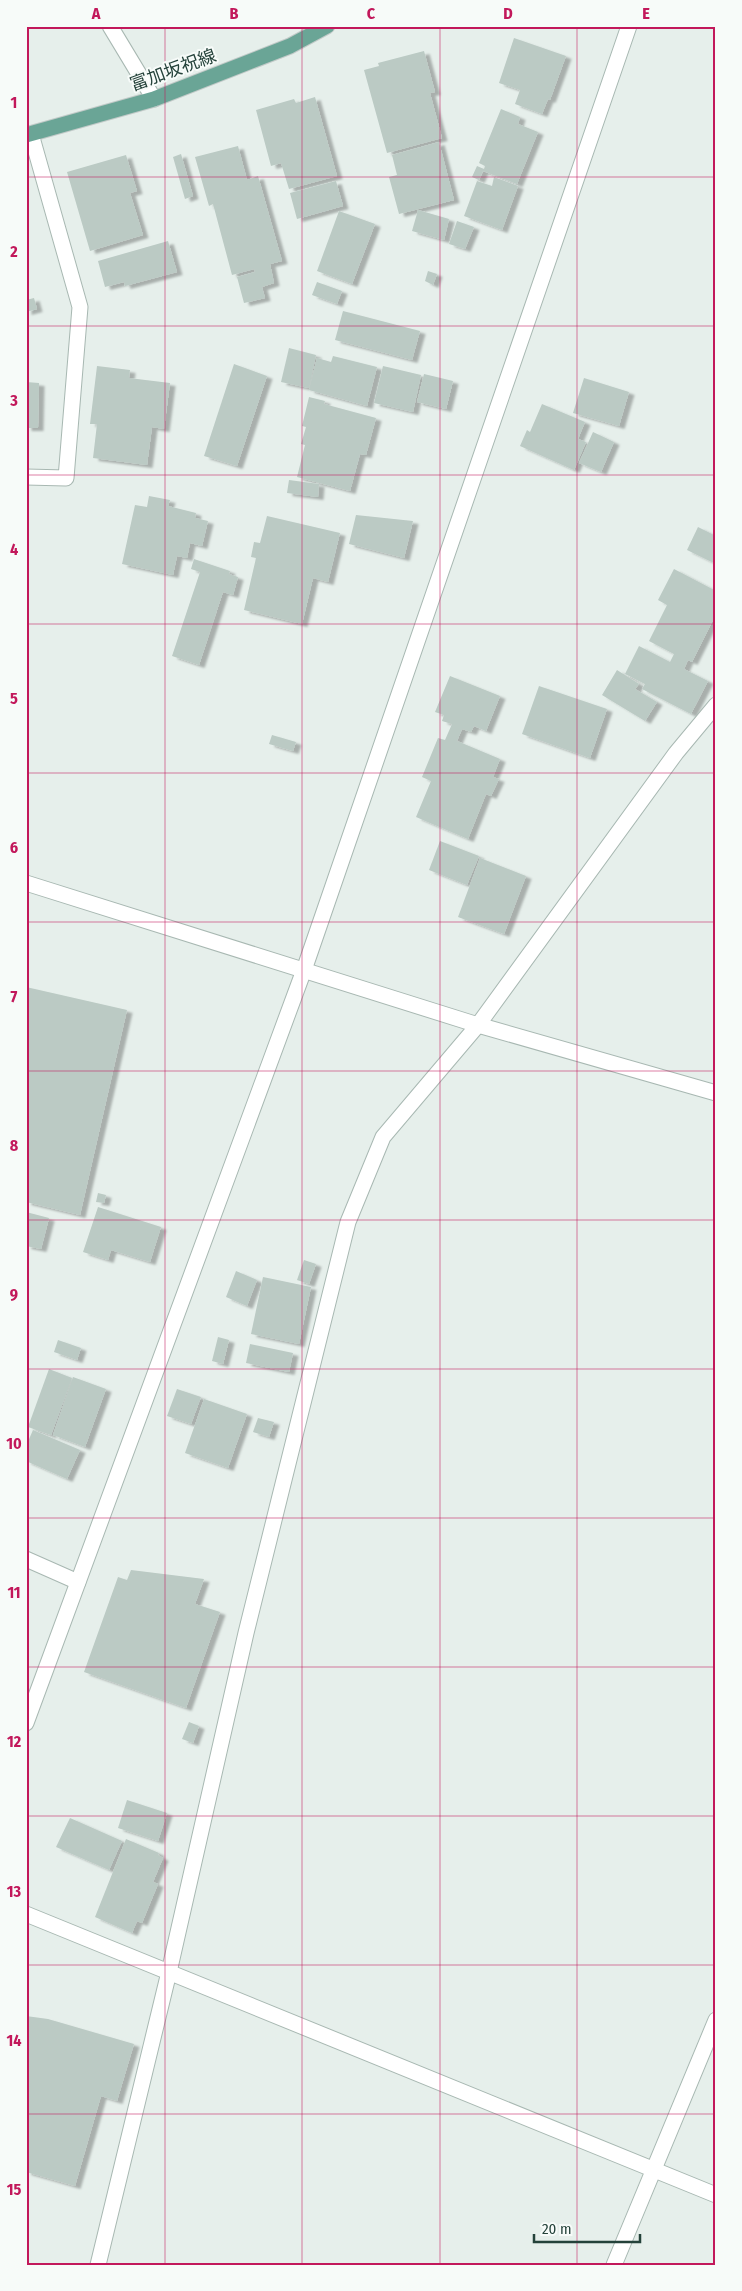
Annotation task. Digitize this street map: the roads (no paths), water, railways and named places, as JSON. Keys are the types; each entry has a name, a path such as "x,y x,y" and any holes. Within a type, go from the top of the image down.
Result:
{"main road":[{"name":"富加坂祝線","path":"29,134 154,99 290,46 327,26"}],"street":[{"path":"110,26 154,99"},
{"path":"26,1723 304,970 629,26"},
{"path":"26,477 66,478 80,307 29,134"},
{"path":"98,2265 170,1972 246,1633 348,1222 383,1137 478,1025 676,753 716,705"},
{"path":"26,883 478,1025 716,1093"},
{"path":"26,1559 78,1582"},
{"path":"26,1914 716,2195"},
{"path":"614,2265 716,2020"}]}
